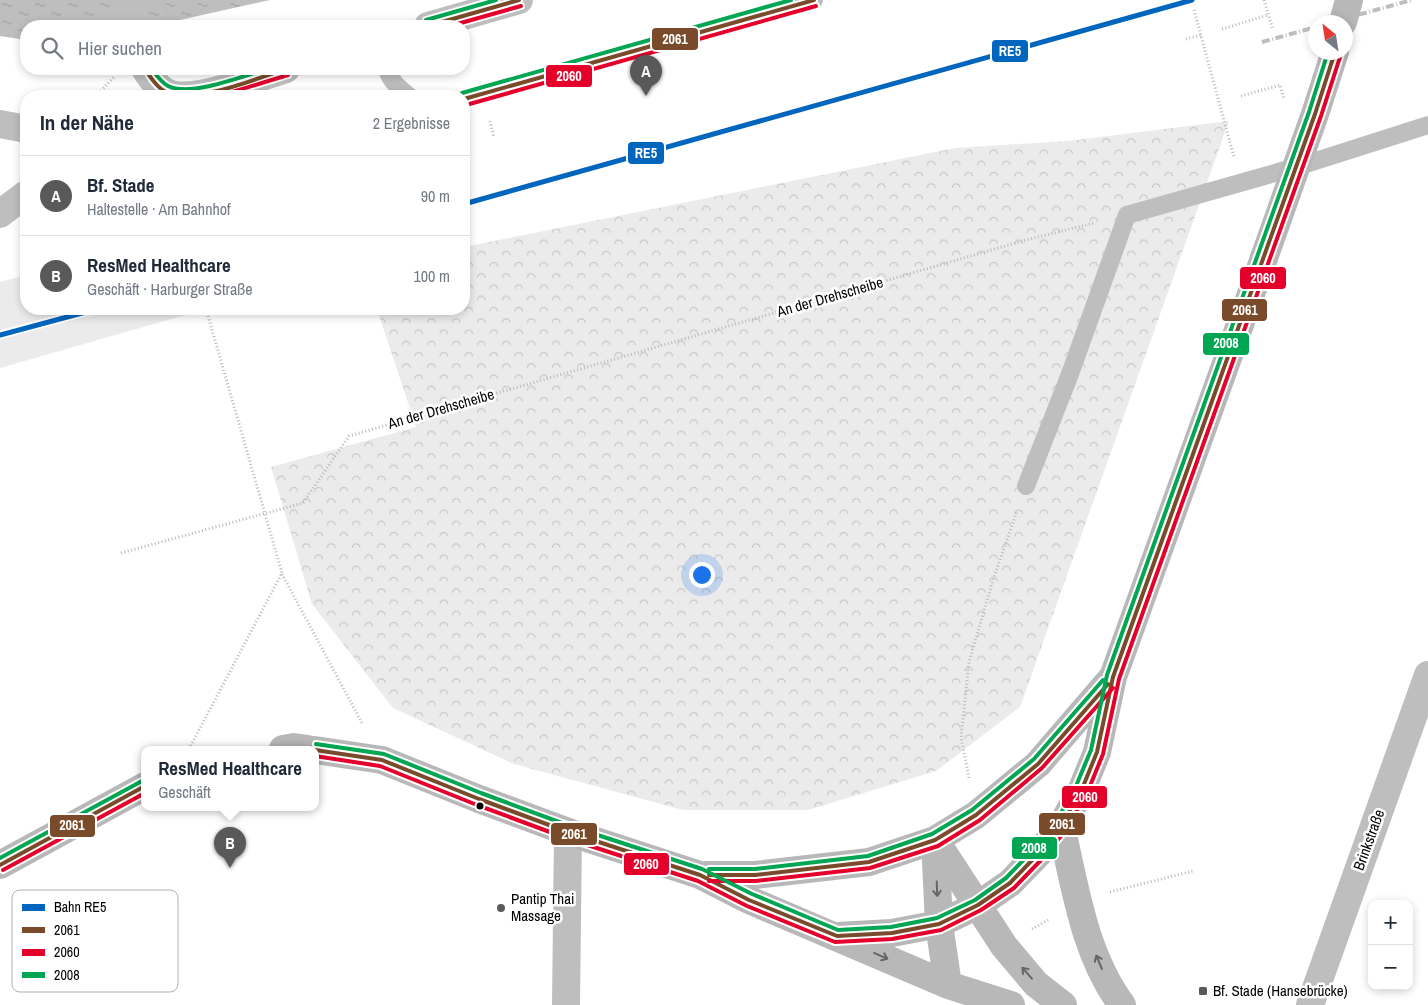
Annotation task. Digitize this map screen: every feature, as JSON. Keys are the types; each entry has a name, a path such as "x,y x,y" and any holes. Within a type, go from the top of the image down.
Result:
{"main road":[{"path":"1346,15 1349,0"},
{"path":"836,936 892,933 939,924 978,905 1010,883 1038,854 1061,826 1082,789 1097,752 1113,677 1264,258 1332,60"},
{"path":"700,875 755,875 869,862 935,840 976,815 1038,764 1113,677"},
{"path":"319,751 382,760 568,832 700,875 749,900 948,985 1011,1005"},
{"path":"0,865 141,788"},
{"path":"1061,826 1078,903 1090,943 1110,990 1122,1005"},
{"path":"935,840 1004,946 1036,984 1063,1005"},
{"path":"935,840 939,924 948,985"}],"street":[{"path":"127,0 132,20"},
{"path":"449,20 519,0"},
{"path":"217,90 266,75"},
{"path":"148,83 162,90"},
{"path":"0,124 20,128"},
{"path":"0,214 20,199"},
{"name":"Brinkstraße","path":"1310,1005 1428,676"},
{"path":"566,1005 568,832"}],"lane":[{"path":"470,97 814,0"},
{"path":"388,75 401,90"},
{"path":"1026,486 1070,374 1127,216 1241,181 1303,165 1428,125"}],"path":[{"path":"164,0 169,20"},
{"path":"1264,0 1273,30"},
{"path":"1194,10 1241,181"},
{"path":"1222,29 1268,16"},
{"path":"1186,39 1202,35"},
{"path":"101,90 114,76"},
{"path":"1242,96 1275,87"},
{"name":"An der Drehscheibe","path":"121,553 303,503 349,436 1026,240 1127,216"},
{"path":"208,315 282,574 382,760"},
{"path":"976,815 961,737 969,662 993,580 1026,486"},
{"path":"192,746 282,574"},
{"path":"1010,883 1033,928"}],"green space":[{"path":"1229,121 1020,707 936,771 808,810 683,810 514,764 393,708 312,604 271,467 416,427 379,315 470,315 470,246 955,148 1068,141"},
{"path":"20,277 20,315 185,315 0,368 0,282"}],"water":[{"path":"0,0 270,0 180,20 20,20 20,39 0,36"}],"railway":[{"path":"1353,16 1412,0"},
{"path":"1262,42 1308,29"}],"rail line":[{"name":"RE5","path":"470,202 1192,0"},
{"name":"RE5","path":"0,335 75,315"}],"transit line":[{"name":"2008","path":"426,20 496,0"},
{"name":"2061","path":"449,20 519,0"},
{"name":"2008","path":"470,91 791,0"},
{"name":"2061","path":"470,97 814,0"},
{"name":"2060","path":"470,20 521,6"},
{"name":"2060","path":"470,104 816,6"},
{"name":"2008","path":"316,744 384,754 570,826 702,869 752,894 838,930 891,927 937,918 975,900 1006,878 1033,850 1056,822 1076,786 1091,750 1107,675 1309,112 1325,60"},
{"name":"2061","path":"319,751 382,760 568,832 700,875 749,900 837,936 892,933 939,924 978,905 1010,883 1038,854 1061,826 1082,789 1097,752 1113,677 1315,114 1332,60"},
{"name":"2060","path":"319,757 380,766 566,838 698,881 747,906 835,942 892,939 941,930 981,910 1014,888 1043,858 1066,830 1088,791 1103,754 1119,679 1321,116 1339,60"},
{"name":"2061","path":"149,75 163,90"},
{"name":"2008","path":"157,75 168,86 178,89 203,87 247,75"},
{"name":"2061","path":"222,90 269,75"},
{"name":"2060","path":"239,90 288,75"},
{"name":"2008","path":"709,869 755,869 868,856 932,834 972,810 1034,759 1103,680"},
{"name":"2061","path":"709,875 755,875 869,862 935,840 976,815 1038,764 1108,684"},
{"name":"2060","path":"709,881 756,881 870,868 938,846 980,820 1042,768 1113,688"},
{"name":"2008","path":"0,858 141,782"},
{"name":"2061","path":"0,865 141,788"},
{"name":"2060","path":"3,870 141,795"}],"place":[{"name":"Bf. Stade","path":"646,96"},
{"name":"ResMed Healthcare","path":"230,868"},
{"name":"Pantip Thai Massage","path":"501,908"},
{"name":"Bf. Stade (Hansebrücke)","path":"1203,991"}]}
